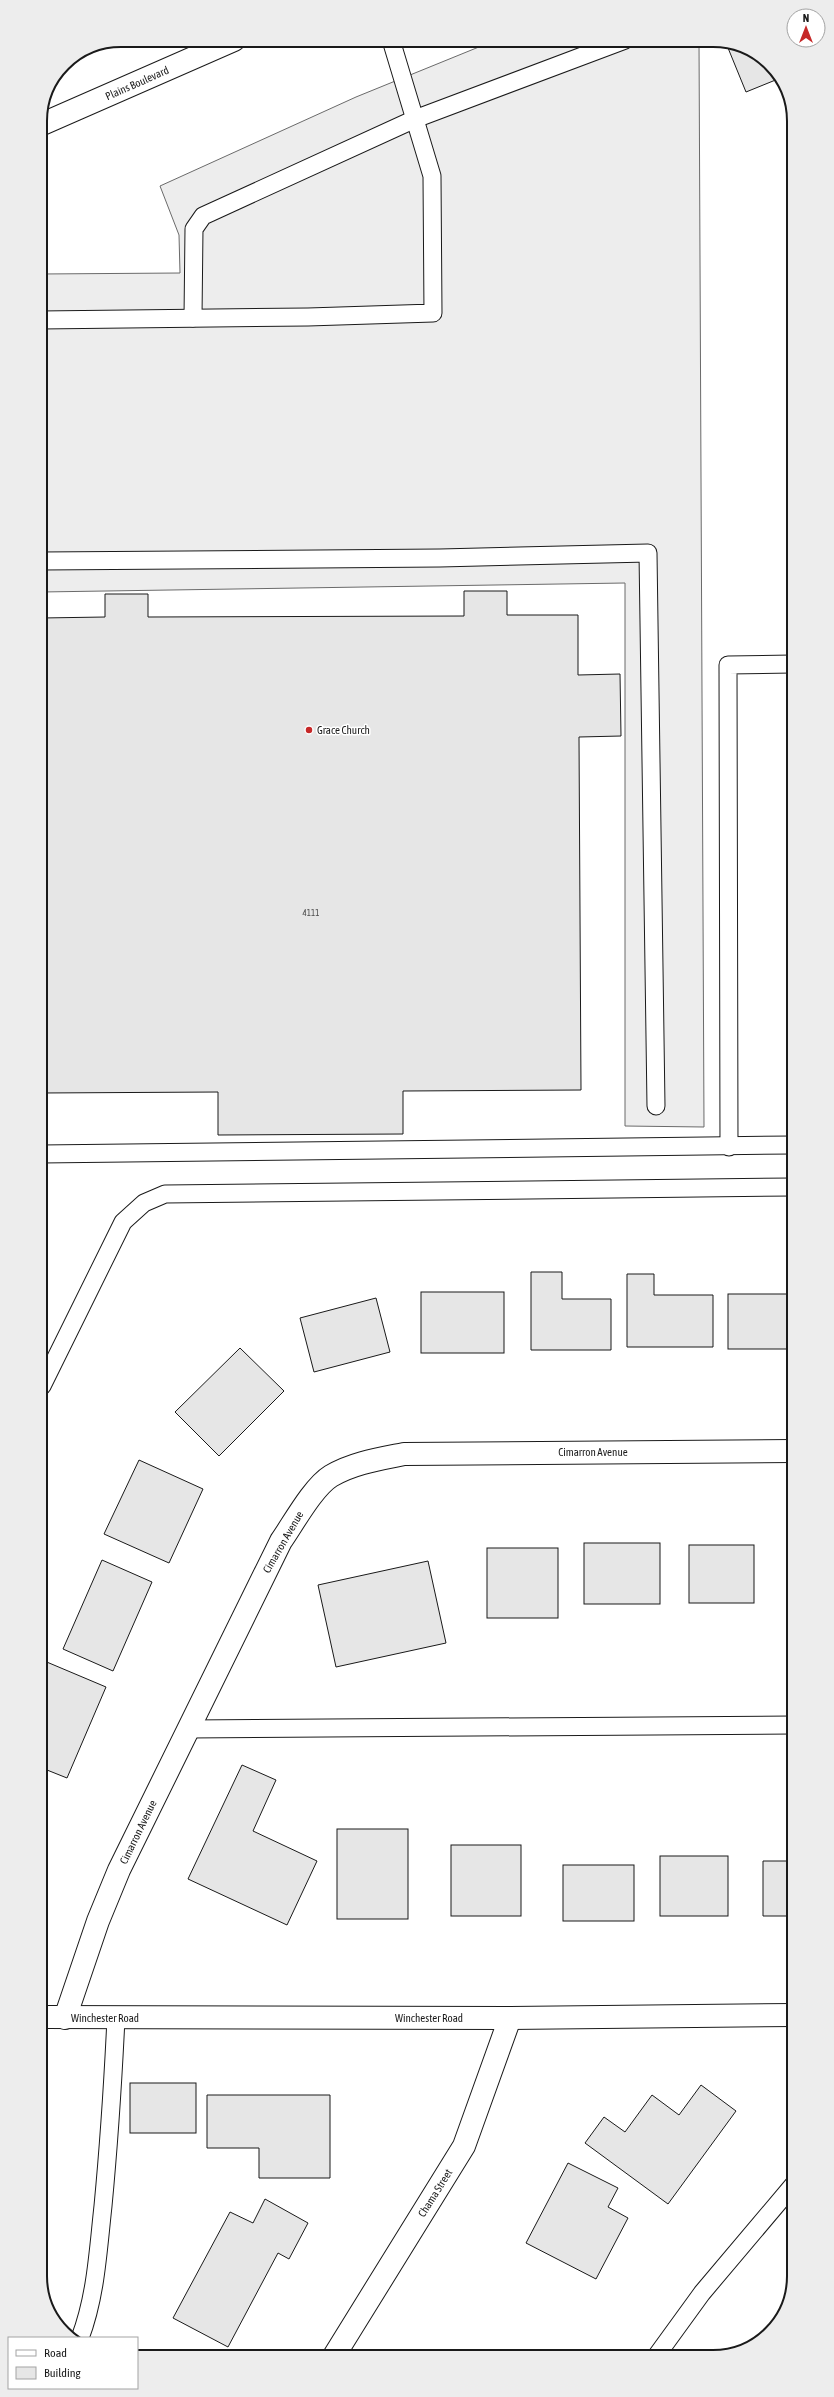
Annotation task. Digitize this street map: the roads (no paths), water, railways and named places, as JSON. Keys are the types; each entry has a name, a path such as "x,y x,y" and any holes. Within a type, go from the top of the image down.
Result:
{"street":[{"name":"Plains Boulevard","path":"47,121 218,47"},
{"name":"Cimarron Avenue","path":"65,2018 98,1921 119,1870 188,1729 281,1542 305,1505 330,1477 368,1461 404,1454 787,1451"},
{"name":"Winchester Road","path":"47,2017 510,2018 787,2014"},
{"name":"Chama Street","path":"338,2350 464,2146 510,2018"}],"lane":[{"path":"47,320 308,317 433,313 432,176 393,47"},
{"path":"193,318 194,229 203,216 415,119 606,47"},
{"path":"47,561 440,558 648,553 656,1106"},
{"path":"729,1147 728,665 787,664"},
{"path":"47,1154 787,1145"},
{"path":"47,1376 123,1222 144,1203 165,1194 787,1187"},
{"path":"188,1729 787,1725"},
{"path":"80,2337 87,2320 96,2278 111,2115 116,2018"},
{"path":"661,2350 702,2293 787,2192"}],"place":[{"name":"Grace Church","path":"309,730"}]}
